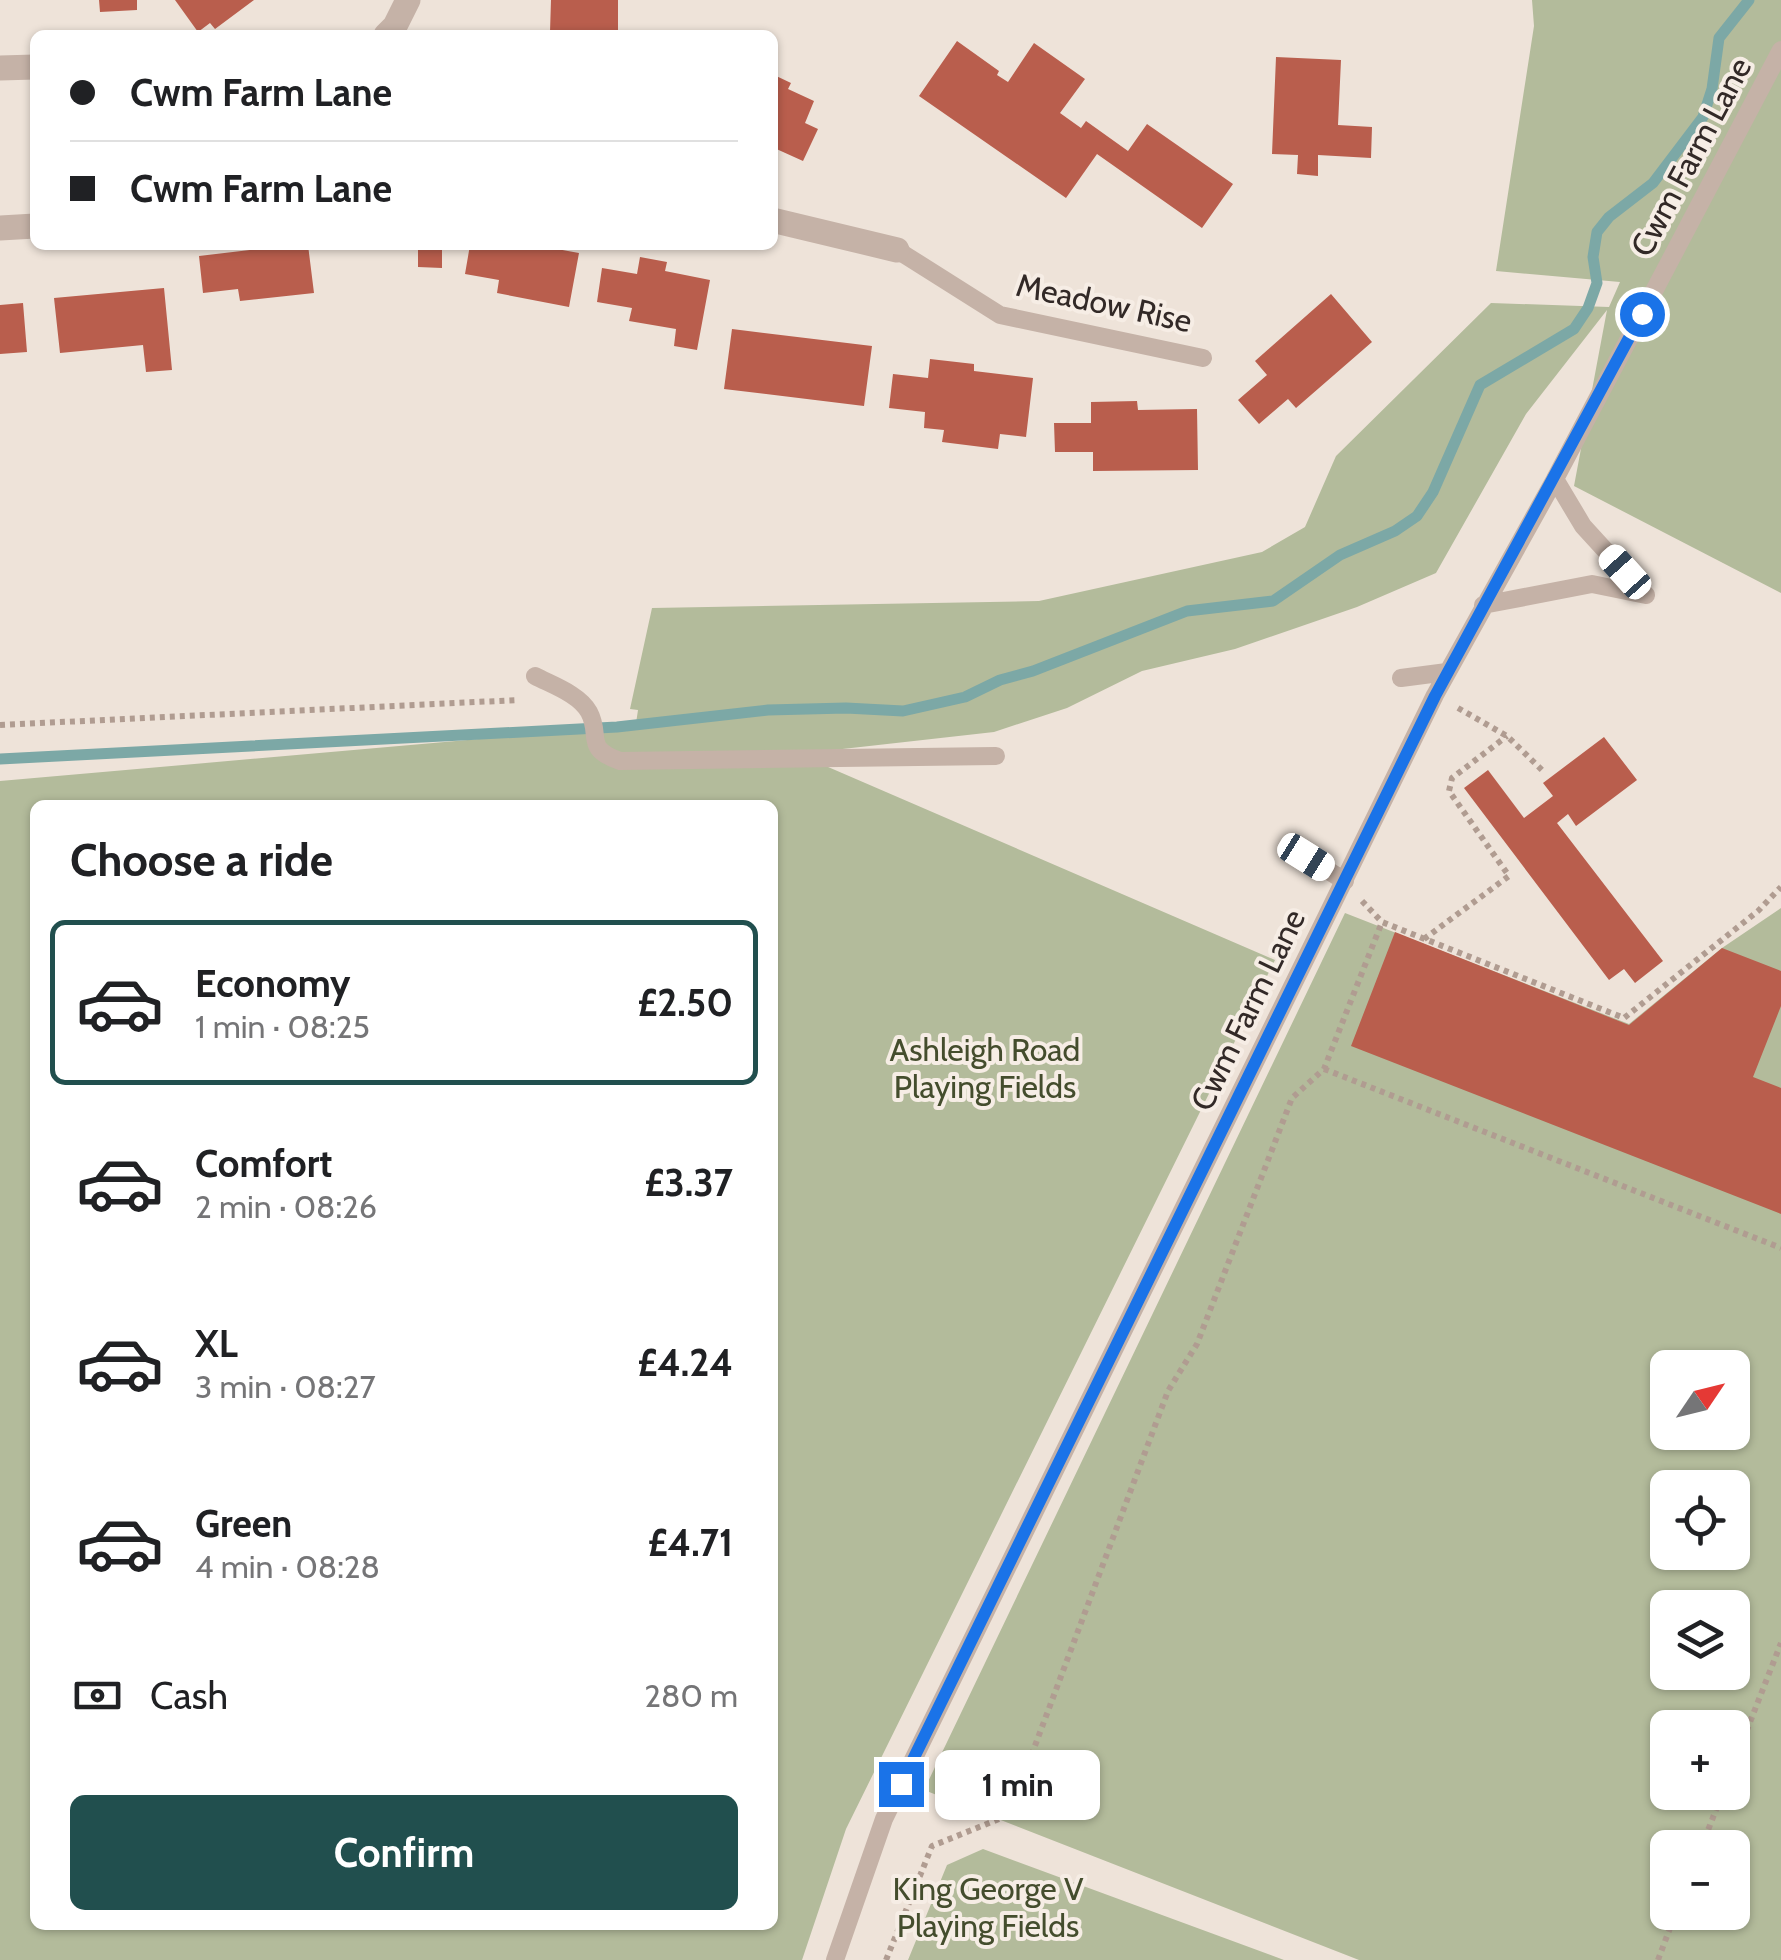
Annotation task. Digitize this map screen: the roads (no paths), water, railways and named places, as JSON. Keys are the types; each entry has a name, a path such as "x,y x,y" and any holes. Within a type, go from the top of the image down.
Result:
{"street":[{"path":"397,30 408,0"},
{"path":"0,68 30,67"},
{"name":"Meadow Rise","path":"778,221 897,250"},
{"path":"0,228 30,226"}],"lane":[{"name":"Cwm Farm Lane","path":"835,1960 884,1819 1435,696 1555,479 1781,50"},
{"name":"Meadow Rise","path":"897,250 1000,315 1203,358"},
{"path":"1483,605 1592,584 1646,595 1584,526 1555,479"},
{"path":"1401,678 1447,672"},
{"path":"535,676 576,698 590,713 593,742 604,756 620,761 996,756"},
{"path":"1306,857 1345,881"}],"waterway":[{"path":"0,759 617,727 768,710 903,711 965,697 1000,680 1187,611 1273,601 1340,555 1395,531 1417,516 1433,492 1480,385 1574,329 1588,308 1597,283 1593,257 1597,232 1609,217 1653,183 1703,117 1712,89 1719,38 1749,0"}],"park label":[{"name":"Ashleigh Road Playing Fields","path":"985,1068"},
{"name":"King George V Playing Fields","path":"988,1908"}]}
